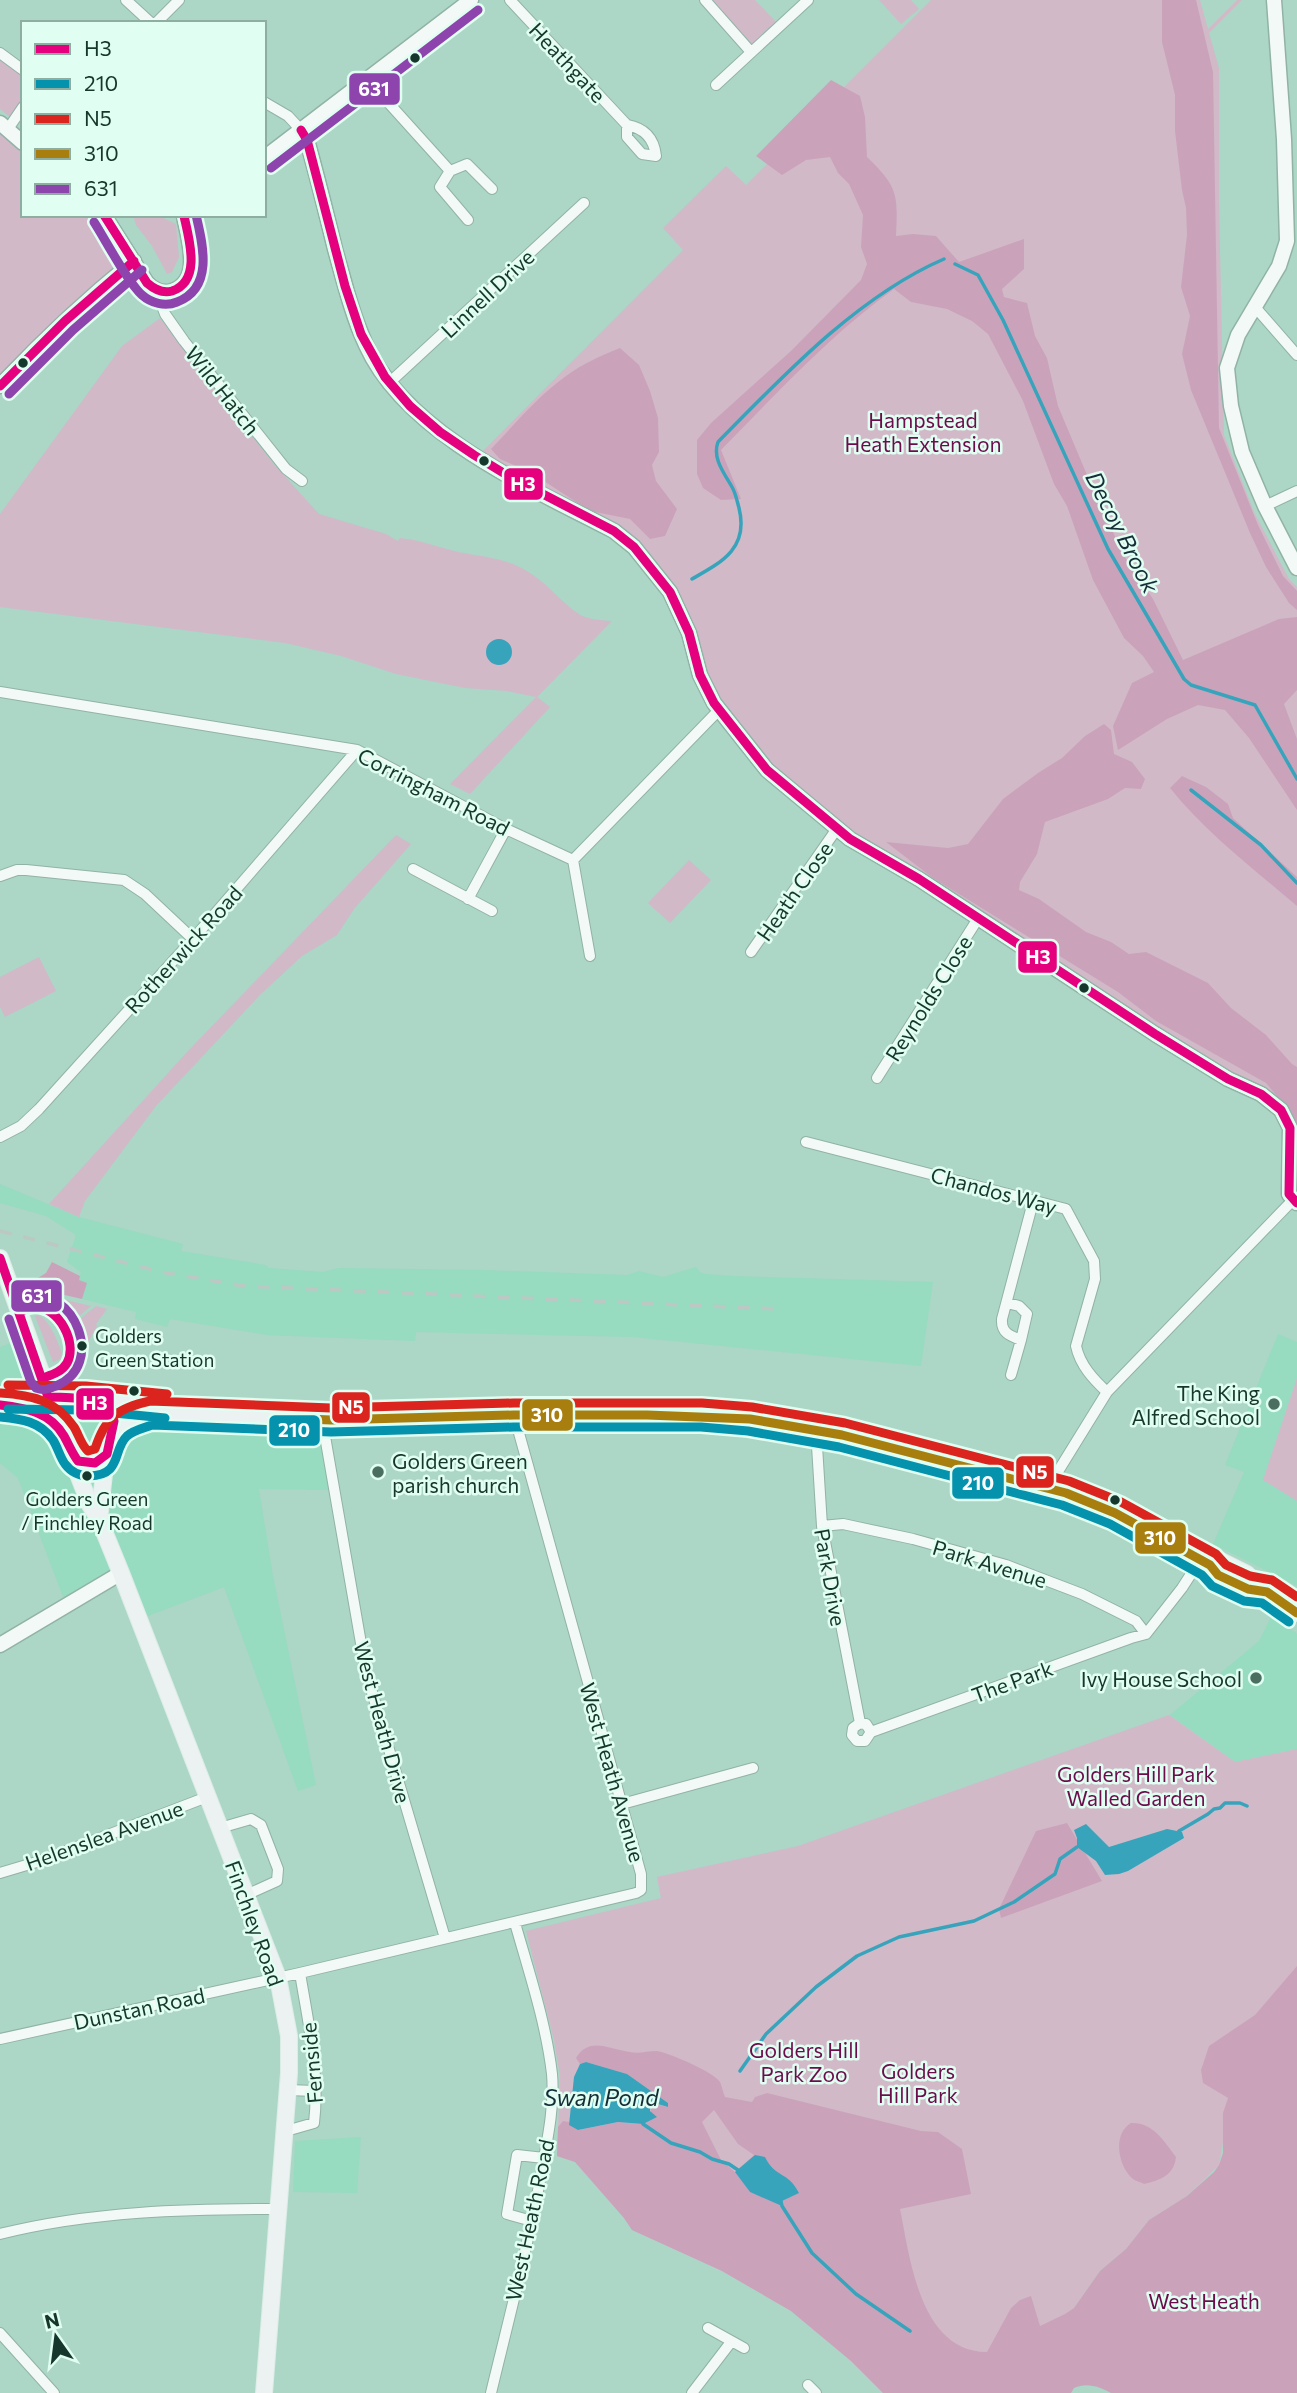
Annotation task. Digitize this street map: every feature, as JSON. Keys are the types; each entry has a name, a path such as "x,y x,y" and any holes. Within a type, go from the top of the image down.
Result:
{"main road":[{"name":"Finchley Road","path":"0,1258 48,1397 90,1506 99,1519 121,1573 278,1978 289,2036 288,2090 264,2393"},
{"path":"0,1397 85,1398 240,1415"},
{"path":"85,1398 102,1404 110,1412 114,1421 113,1433"},
{"path":"0,1405 36,1410 63,1433 73,1411 85,1398"},
{"path":"113,1433 128,1420 151,1413 323,1419 514,1415 702,1415 750,1419 816,1430 1050,1488 1115,1513 1205,1562 1217,1575 1248,1590 1255,1587 1280,1600 1297,1613"},
{"name":"Finchley Road","path":"99,1519 107,1454 113,1433"},
{"path":"72,1455 87,1464 95,1463 107,1454"}],"street":[{"path":"126,0 151,21"},
{"path":"155,21 179,0"},
{"path":"266,156 471,0"},
{"name":"Heathgate","path":"510,0 626,125"},
{"path":"705,0 751,52"},
{"path":"716,85 808,0"},
{"path":"1274,0 1283,126 1287,241 1279,266 1238,335 1227,368 1231,406 1242,453 1265,506 1297,568"},
{"path":"0,52 21,68"},
{"path":"368,79 450,171"},
{"path":"266,103 288,116 307,140 349,300 366,347 389,383 404,402 477,457 614,531 634,547 674,600 689,633 700,676 719,710 767,770 836,830 979,917 1145,1028 1228,1079 1261,1094 1286,1118 1290,1128 1289,1194 1295,1201 1107,1392 1050,1488"},
{"path":"21,109 4,126 21,141"},
{"path":"468,220 440,187 450,171 467,164 492,189"},
{"name":"Linnell Drive","path":"389,383 584,204"},
{"path":"105,217 147,283 156,290 171,292 182,285 191,271 184,217"},
{"path":"0,386 53,331 134,261"},
{"name":"Wild Hatch","path":"156,290 164,314 184,341 286,469 302,481"},
{"path":"1255,307 1297,355"},
{"path":"1265,506 1297,491"},
{"name":"Corringham Road","path":"0,692 357,750 506,829 573,860"},
{"path":"590,956 573,860 719,710"},
{"name":"Rotherwick Road","path":"0,1137 21,1126 39,1109 193,939 357,750"},
{"path":"468,899 506,829"},
{"name":"Heath Close","path":"751,952 836,830"},
{"path":"413,869 492,911"},
{"path":"0,876 26,870 124,880 145,894 193,939"},
{"name":"Reynolds Close","path":"877,1078 979,917"},
{"name":"Chandos Way","path":"806,1142 1066,1209 1094,1261 1095,1279 1076,1346 1085,1367 1107,1392"},
{"path":"1021,1340 1007,1334 1003,1329 1002,1319 1033,1202"},
{"path":"1006,1303 1019,1306 1027,1314 1011,1375"},
{"name":"West Heath Avenue","path":"278,1978 515,1923 641,1890 641,1874 514,1415"},
{"name":"West Heath Drive","path":"323,1419 366,1672 446,1938"},
{"name":"Park Drive","path":"816,1430 822,1526 866,1726 852,1731 857,1741"},
{"name":"Park Avenue","path":"822,1526 843,1524 913,1539 1006,1565 1082,1594 1136,1621 1146,1634"},
{"path":"1146,1634 1205,1562"},
{"path":"0,1645 121,1573"},
{"name":"The Park","path":"857,1741 865,1741 866,1726 1130,1637 1146,1634"},
{"path":"622,1804 753,1768"},
{"name":"Helenslea Avenue","path":"0,1873 40,1861 208,1797"},
{"path":"220,1828 251,1819 261,1825 278,1869 277,1881 246,1895"},
{"name":"West Heath Road","path":"491,2393 532,2221 544,2158 552,2076 546,2040 515,1923"},
{"name":"Fernside","path":"286,2131 314,2123 314,2060 300,1973"},
{"name":"Dunstan Road","path":"0,2039 278,1978"},
{"path":"288,2090 315,2091"},
{"path":"532,2221 507,2214 517,2155 544,2158"},
{"path":"0,2234 136,2212 280,2209"},
{"path":"708,2328 744,2348"},
{"path":"0,2333 54,2393"},
{"path":"692,2393 731,2342"},
{"path":"808,2385 816,2393"}],"shaded area":[{"path":"0,1184 79,1217 183,1244 181,1251 266,1265 269,1268 323,1272 338,1268 627,1275 639,1271 663,1277 696,1267 706,1274 734,1276 933,1282 921,1366 632,1337 416,1332 415,1341 266,1335 170,1319 167,1327 135,1319 136,1312 82,1299 86,1283 79,1280 81,1272 67,1262 76,1235 46,1216 0,1203"},
{"name":"The King Alfred School","path":"1278,1334 1297,1342 1297,1586 1213,1544 1244,1472 1225,1465"},
{"path":"11,1343 31,1388 118,1398 322,1410 333,1490 259,1489 273,1576 316,1785 298,1791 224,1587 140,1619 122,1573 66,1605 18,1478 0,1463 0,1347"},
{"name":"Ivy House School","path":"1272,1615 1297,1634 1297,1749 1235,1762 1170,1715 1259,1641"},
{"path":"361,2137 357,2193 293,2192 295,2141"}],"green space":[{"path":"710,0 755,0 776,22 750,46"},
{"path":"879,0 911,0 919,9 901,24"},
{"name":"Hampstead Heath Extension","path":"931,0 1200,0 1208,29 1237,0 1242,0 1209,33 1219,68 1224,435 1254,512 1289,579 1297,587 1297,1203 1286,1117 836,830 767,770 719,710 681,612 614,531 477,457 683,250 663,228 726,166 746,185"},
{"path":"1162,0 1196,0 1213,72 1219,428 1258,525 1283,576 1297,591 1297,610 1289,603 1266,567 1250,533 1191,390 1182,354 1190,316 1181,287 1187,235 1186,208 1175,131 1175,95 1162,42"},
{"path":"0,55 21,71 21,103 10,117 0,109"},
{"path":"831,80 860,96 865,117 867,157 885,176 894,192 897,210 896,236 936,236 959,262 1024,239 1024,269 1002,289 1004,297 1027,303 1035,336 1047,358 1058,406 1090,482 1124,556 1153,599 1183,660 1279,619 1297,617 1297,690 1284,704 1297,739 1297,810 1249,738 1225,710 1198,705 1167,719 1118,750 1113,726 1132,683 1154,672 1143,656 1124,638 1093,580 1067,506 1054,484 1023,401 988,334 972,321 947,309 911,302 894,289 826,345 721,450 741,499 721,500 703,488 697,474 697,440 711,423 791,351 861,280 867,264 861,247 863,215 849,184 838,173 830,157 806,160 782,175 756,156"},
{"path":"0,128 21,145 21,217 105,217 134,261 0,386"},
{"path":"134,217 161,217 176,224 179,257 172,272 167,274 152,246 136,225"},
{"path":"160,318 272,462 319,514 386,534 398,541 400,538 415,540 513,564 536,577 580,615 612,621 537,697 550,707 470,794 450,784 536,697 507,691 465,688 396,674 341,656 285,643 0,607 0,514 122,346"},
{"path":"620,348 639,365 650,391 658,418 659,452 652,465 656,481 677,509 665,536 650,539 630,519 590,511 530,472 500,459 491,449 556,384 585,364"},
{"path":"1104,724 1111,730 1114,754 1132,762 1145,779 1141,789 1125,788 1108,799 1045,822 1037,854 1020,882 1019,890 1039,899 1086,932 1111,942 1129,954 1146,952 1208,983 1231,1008 1266,1035 1297,1067 1297,1185 1292,1179 1290,1112 1266,1083 1156,1021 1118,992 933,878 886,842 948,848 968,844 1003,799 1062,758 1085,736"},
{"path":"1182,776 1206,787 1228,804 1233,818 1297,877 1297,906 1231,850 1184,804 1170,788"},
{"path":"396,835 411,844 354,909 337,935 302,956 261,994 156,1106 85,1201 79,1217 49,1204 188,1051"},
{"path":"689,860 711,880 670,923 648,903"},
{"path":"39,957 56,991 5,1017 0,1007 0,977"},
{"path":"52,1262 80,1276 79,1280 87,1283 82,1299 25,1286 46,1273"},
{"path":"27,1291 91,1306 73,1321 66,1310 61,1310"},
{"path":"96,1306 107,1309 96,1324 79,1358 74,1324"},
{"path":"38,1315 50,1327 62,1353 60,1359 53,1362 35,1316"},
{"path":"1297,1378 1297,1501 1263,1480"},
{"name":"Golders Hill Park","path":"1169,1715 1235,1762 1297,1749 1297,2001 1223,2113 1224,2137 1219,2165 1187,2196 1149,2220 1126,2249 1100,2271 1074,2308 1065,2315 1040,2326 1009,2349 883,2393 851,2361 791,2311 722,2271 632,2230 575,2162 557,2156 560,2076 554,2040 526,1931 661,1898 657,1877 798,1846"},
{"path":"1067,1823 1102,1881 1001,1918 999,1909 1036,1831"},
{"name":"West Heath","path":"1297,1966 1297,2393 1111,2393 1089,2385 1074,2388 1071,2393 883,2393 851,2361 791,2311 722,2271 632,2230 575,2162 557,2156 558,2127 563,2121 579,2130 618,2122 643,2124 651,2113 651,2102 667,2107 668,2103 627,2074 586,2062 580,2064 576,2058 581,2051 593,2046 633,2053 657,2051 670,2055 717,2078 725,2097 752,2102 755,2097 767,2093 921,2131 938,2132 962,2149 971,2194 900,2209 908,2252 922,2299 933,2320 947,2337 964,2348 987,2352 1011,2308 1020,2300 1031,2296 1040,2326 1065,2314 1074,2308 1100,2271 1126,2249 1149,2220 1187,2196 1214,2172 1223,2153 1223,2113 1228,2098 1203,2083 1201,2070 1209,2046 1255,2015","holes":["714,2110 738,2144 754,2155 735,2172 721,2160 702,2122","765,2157 772,2170 798,2193 781,2201 782,2205 750,2192 745,2184"]},
{"path":"1131,2123 1152,2129 1176,2157 1173,2168 1166,2176 1144,2184 1128,2174 1121,2159 1119,2142 1125,2128"}],"water":[{"path":"499,639 508,643 512,652 508,661 499,665 490,661 486,652 490,643"},
{"path":"1086,1824 1109,1847 1167,1829 1182,1832 1184,1838 1128,1871 1105,1875 1096,1861 1077,1847 1074,1830"},
{"name":"Swan Pond","path":"586,2062 627,2074 668,2103 668,2107 651,2102 650,2111 657,2117 643,2124 618,2122 578,2130 569,2125 574,2077 580,2064"},
{"path":"755,2155 765,2157 773,2169 790,2181 799,2193 782,2201 782,2206 750,2192 735,2172"}],"waterway":[{"name":"Decoy Brook","path":"692,579 723,560 736,544 740,534 739,508 718,460 718,442 795,365 852,316 912,275 944,259"},
{"name":"Decoy Brook","path":"955,264 978,275 1003,320 1108,549 1184,679 1191,685 1255,705 1297,779"},
{"path":"1191,790 1261,845 1297,883"},
{"path":"1179,1831 1225,1803 1247,1806"},
{"path":"740,2071 766,2034 816,1987 857,1956 899,1937 974,1921 1014,1902 1055,1874 1060,1859 1077,1847"},
{"path":"643,2124 671,2143 700,2152 738,2170"},
{"path":"781,2201 812,2253 856,2294 910,2331"}],"railway":[{"path":"0,1231 162,1272 244,1286 778,1309"}],"transit line":[{"name":"631","path":"271,168 478,10"},
{"name":"H3","path":"301,130 307,140 345,286 361,334 385,377 410,406 440,432 474,455 510,477 614,531 634,547 670,592 689,633 700,675 714,703 767,770 850,839 919,879 1155,1034 1228,1079 1261,1094 1281,1110 1290,1128 1289,1194 1297,1203"},
{"name":"H3","path":"105,217 147,283 165,292 181,286 190,269 190,247 184,217"},
{"name":"631","path":"94,222 136,289 150,300 168,304 189,295 197,287 201,276 203,252 196,217"},
{"name":"H3","path":"0,386 65,321 134,261"},
{"name":"631","path":"9,394 73,330 142,270"},
{"name":"H3","path":"0,1258 48,1397 85,1400 108,1413 114,1421 107,1454 95,1463 78,1461 52,1421 28,1410 0,1405"},
{"name":"631","path":"9,1319 31,1382 36,1388 51,1388 71,1376 80,1362 82,1346 78,1329 59,1303 44,1296 27,1296"},
{"name":"H3","path":"19,1312 33,1307 44,1309 59,1319 68,1336 70,1355 67,1363 59,1371 43,1378"},
{"name":"N5","path":"8,1385 86,1386 167,1394"},
{"name":"N5","path":"1,1393 23,1395 51,1405 67,1418 88,1451 95,1449 103,1429 114,1416 129,1407 150,1401 331,1408 514,1403 702,1403 752,1407 845,1423 1069,1481 1121,1502 1216,1554 1226,1565 1250,1576 1272,1580 1297,1597"},
{"name":"210","path":"8,1409 84,1410 165,1418"},
{"name":"310","path":"284,1418 331,1420 514,1415 647,1415 750,1419 842,1435 1066,1493 1115,1513 1210,1565 1218,1575 1248,1589 1267,1592 1297,1613"},
{"name":"210","path":"0,1417 36,1425 53,1440 67,1467 76,1473 89,1476 100,1475 112,1467 127,1436 152,1425 331,1432 514,1427 701,1427 748,1431 839,1447 1062,1505 1110,1524 1202,1575 1212,1586 1244,1601 1262,1603 1289,1622"}],"place":[{"name":"Golders Green Station","path":"82,1346"},
{"name":"The King Alfred School","path":"1274,1404"},
{"name":"Golders Green parish church","path":"378,1472"},
{"name":"Golders Green / Finchley Road","path":"87,1476"},
{"name":"Ivy House School","path":"1256,1678"}],"park label":[{"name":"Golders Hill Park Walled Garden","path":"1136,1785"},
{"name":"Golders Hill Park Zoo","path":"804,2061"}]}
